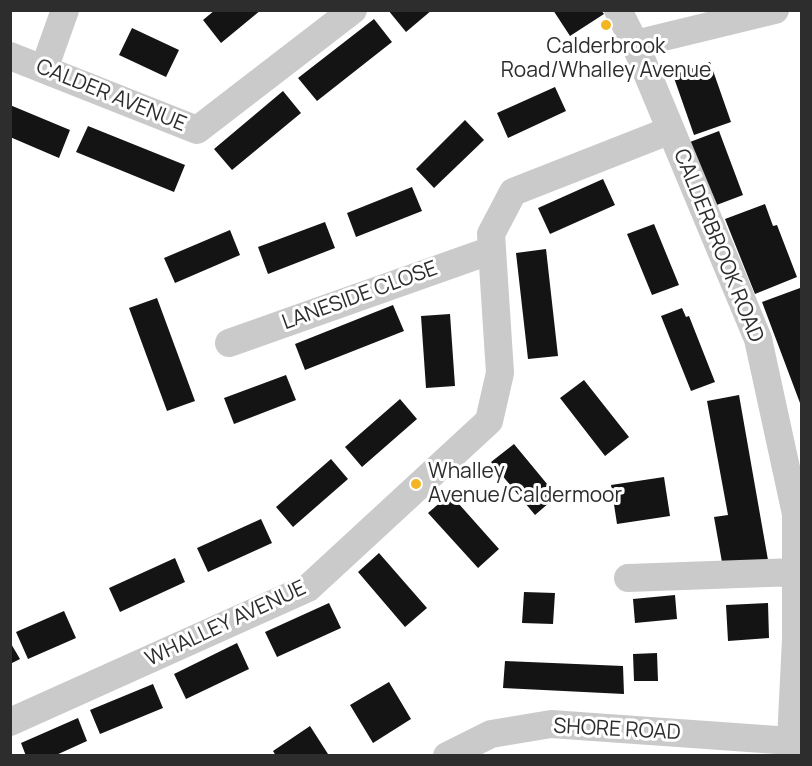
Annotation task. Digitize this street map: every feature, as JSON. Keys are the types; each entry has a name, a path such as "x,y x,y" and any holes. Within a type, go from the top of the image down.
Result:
{"street":[{"path":"44,69 65,10"},
{"name":"CALDER AVENUE","path":"10,56 197,130 353,10"},
{"name":"CALDERBROOK ROAD","path":"618,10 635,44 758,339 796,514 795,747"},
{"path":"635,44 775,10"},
{"name":"WHALLEY AVENUE","path":"10,722 308,588 489,421 500,372 490,234 513,192 671,130"},
{"name":"LANESIDE CLOSE","path":"229,343 492,250"},
{"path":"628,578 796,573"},
{"name":"SHORE ROAD","path":"447,756 491,734 551,724 795,747"}],"building":[{"path":"215,10 261,10 221,43 203,20"},
{"path":"388,10 432,10 406,32"},
{"path":"553,10 601,10 604,14 570,36"},
{"path":"374,19 392,42 317,101 298,78"},
{"path":"132,28 179,50 166,77 119,55"},
{"path":"710,62 731,122 694,135 673,75"},
{"path":"555,87 566,111 508,138 497,113"},
{"path":"283,91 301,113 232,170 214,149"},
{"path":"10,105 70,130 59,158 10,137"},
{"path":"465,120 484,140 434,188 416,169"},
{"path":"88,126 185,165 174,192 76,152"},
{"path":"719,131 743,195 714,206 690,142"},
{"path":"603,179 615,205 550,234 538,208"},
{"path":"412,187 422,211 356,237 347,213"},
{"path":"765,204 773,226 777,225 797,277 755,294 725,219"},
{"path":"325,222 335,248 268,274 258,247"},
{"path":"654,224 679,285 652,295 627,234"},
{"path":"230,230 240,255 175,283 164,258"},
{"path":"546,249 558,356 528,359 516,253"},
{"path":"800,288 802,293 802,403 800,403 762,302"},
{"path":"157,298 195,401 167,411 129,308"},
{"path":"393,305 404,331 305,370 295,344"},
{"path":"682,308 686,317 689,316 715,382 691,391 661,316"},
{"path":"450,314 455,386 426,388 421,316"},
{"path":"286,375 296,400 234,424 224,398"},
{"path":"584,380 629,437 605,456 560,398"},
{"path":"739,395 768,560 723,568 714,517 728,515 707,401"},
{"path":"400,399 417,419 362,467 345,447"},
{"path":"514,444 557,496 535,515 491,462"},
{"path":"331,459 348,479 293,527 276,507"},
{"path":"664,477 670,516 617,524 611,485"},
{"path":"450,494 499,549 478,568 428,513"},
{"path":"261,519 272,543 208,572 197,548"},
{"path":"379,553 427,608 405,627 358,572"},
{"path":"175,558 185,582 120,612 109,588"},
{"path":"524,592 555,593 553,624 522,623"},
{"path":"675,595 677,619 635,623 633,599"},
{"path":"329,603 341,628 277,657 265,632"},
{"path":"768,603 769,638 728,641 726,605"},
{"path":"64,611 76,638 28,659 16,632"},
{"path":"10,642 20,659 10,664"},
{"path":"237,643 249,669 186,699 174,674"},
{"path":"657,653 658,681 634,681 633,654"},
{"path":"505,661 623,666 624,694 503,688"},
{"path":"389,682 411,719 373,743 350,705"},
{"path":"153,684 163,708 100,734 90,710"},
{"path":"78,718 87,741 54,756 26,756 21,743"},
{"path":"310,726 328,754 326,756 276,756 273,751"}],"place":[{"name":"Calderbrook Road/Whalley Avenue","path":"606,25"},
{"name":"Whalley Avenue/Caldermoor","path":"416,484"}]}
